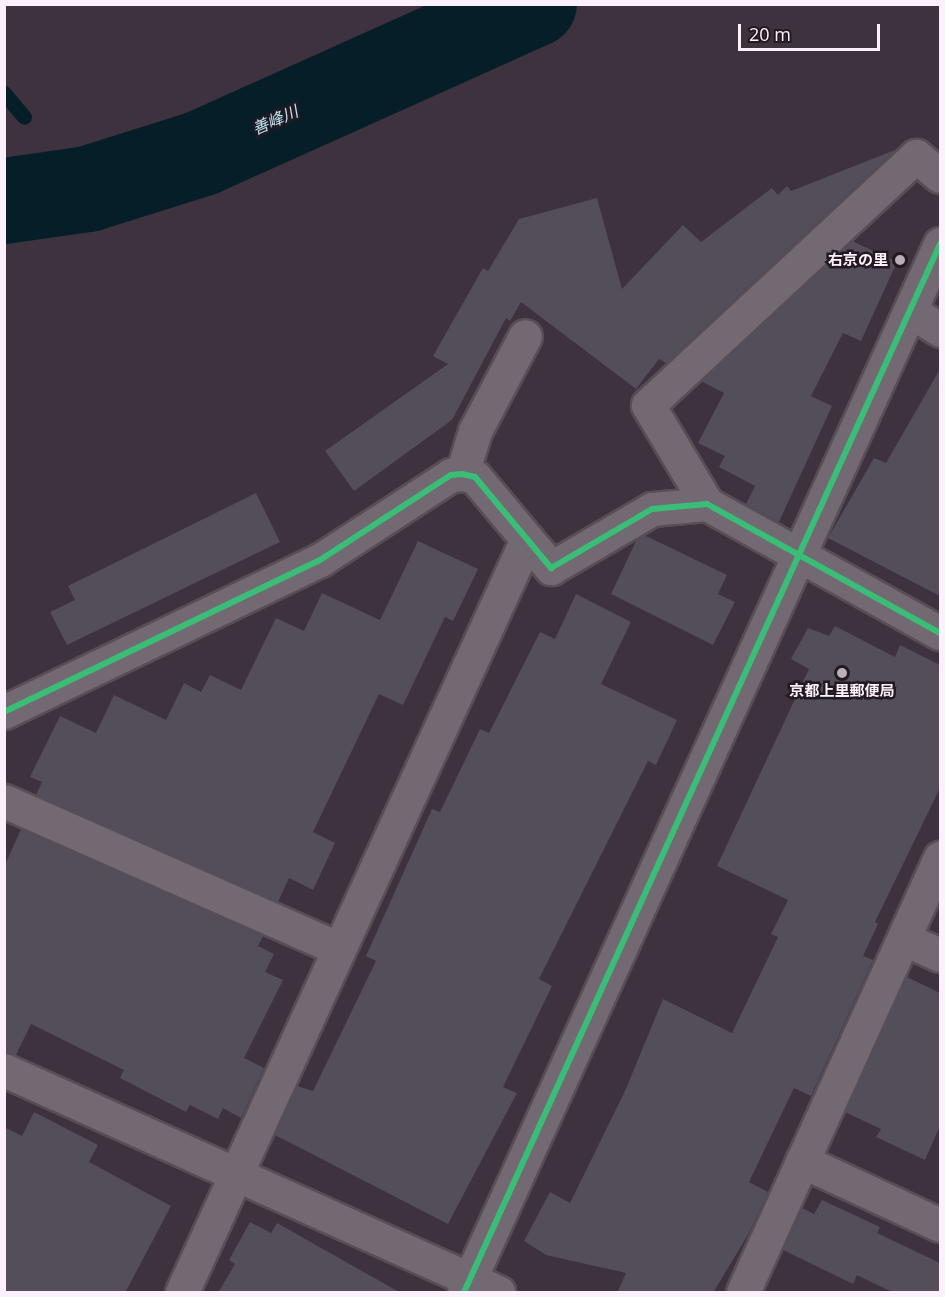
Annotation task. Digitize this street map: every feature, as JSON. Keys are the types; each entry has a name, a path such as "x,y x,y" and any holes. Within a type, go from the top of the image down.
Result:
{"street":[{"path":"940,176 916,156 648,405 706,504 798,558 940,633"},
{"path":"4,1070 236,1174 477,1288 798,558 940,244"},
{"path":"910,311 940,330"},
{"path":"462,474 475,431 525,336"},
{"path":"4,712 320,560 451,475 462,474 475,477 551,568 652,509 706,504"},
{"path":"182,1293 527,539"},
{"path":"4,801 339,949"},
{"path":"742,1293 940,858"},
{"path":"904,939 940,955"},
{"path":"802,1161 940,1225"}],"building":[{"path":"895,150 666,363 659,359 636,389 521,302 510,321 506,318 452,420 354,491 325,451 448,364 433,356 483,268 488,271 519,219 597,198 622,289 683,225 701,242 772,188 778,195 787,186 791,191"},
{"path":"852,241 897,262 861,341 843,333 811,396 832,406 779,522 746,504 755,486 719,467 725,456 698,443 724,393 701,381"},
{"path":"940,369 940,596 828,538 874,458 886,463"},
{"path":"256,493 280,542 67,645 50,612 75,600 68,586"},
{"path":"644,535 727,575 718,594 735,602 713,645 611,594 637,539"},
{"path":"418,541 478,569 453,621 445,617 403,705 379,694 313,832 335,843 313,890 289,878 278,902 36,795 42,782 30,777 60,716 96,733 114,695 166,720 184,683 201,692 210,675 241,690 276,618 304,631 322,593 380,620"},
{"path":"576,594 631,622 601,684 677,720 656,765 648,761 539,979 552,986 503,1087 517,1093 448,1224 275,1135 297,1086 313,1091 376,961 366,956 432,809 440,812 480,729 489,733 540,632 555,639"},
{"path":"835,626 895,657 900,645 940,665 940,788 875,922 878,924 863,956 873,960 811,1096 794,1088 749,1182 768,1192 749,1233 713,1293 617,1293 626,1273 546,1255 524,1241 550,1192 570,1203 625,1091 663,999 732,1033 778,937 771,934 788,900 717,866 809,669 791,659 808,628 829,636"},
{"path":"21,829 263,936 258,946 274,954 265,972 283,980 244,1058 264,1068 241,1118 223,1108 218,1119 190,1105 186,1112 120,1078 124,1070 31,1024 16,1055 4,1052 4,867"},
{"path":"907,977 940,993 940,1126 925,1160 876,1137 881,1129 845,1112"},
{"path":"34,1112 98,1145 89,1162 171,1206 125,1293 4,1293 4,1127 22,1136"},
{"path":"822,1200 880,1227 877,1233 940,1263 940,1293 894,1293 857,1275 853,1284 783,1250 802,1208 814,1214"},
{"path":"250,1222 271,1233 277,1223 401,1293 218,1293 235,1264 229,1260"}],"waterway":[{"name":"善峰川","path":"4,201 88,189 202,153 534,4"},
{"path":"4,93 24,117"}],"cycle path":[{"path":"464,1292 940,244"},
{"path":"4,712 320,560 451,475 462,474 475,477 551,568 652,509 707,504 940,633"}],"place":[{"name":"右京の里","path":"900,260"},
{"name":"京都上里郵便局","path":"842,673"}]}
